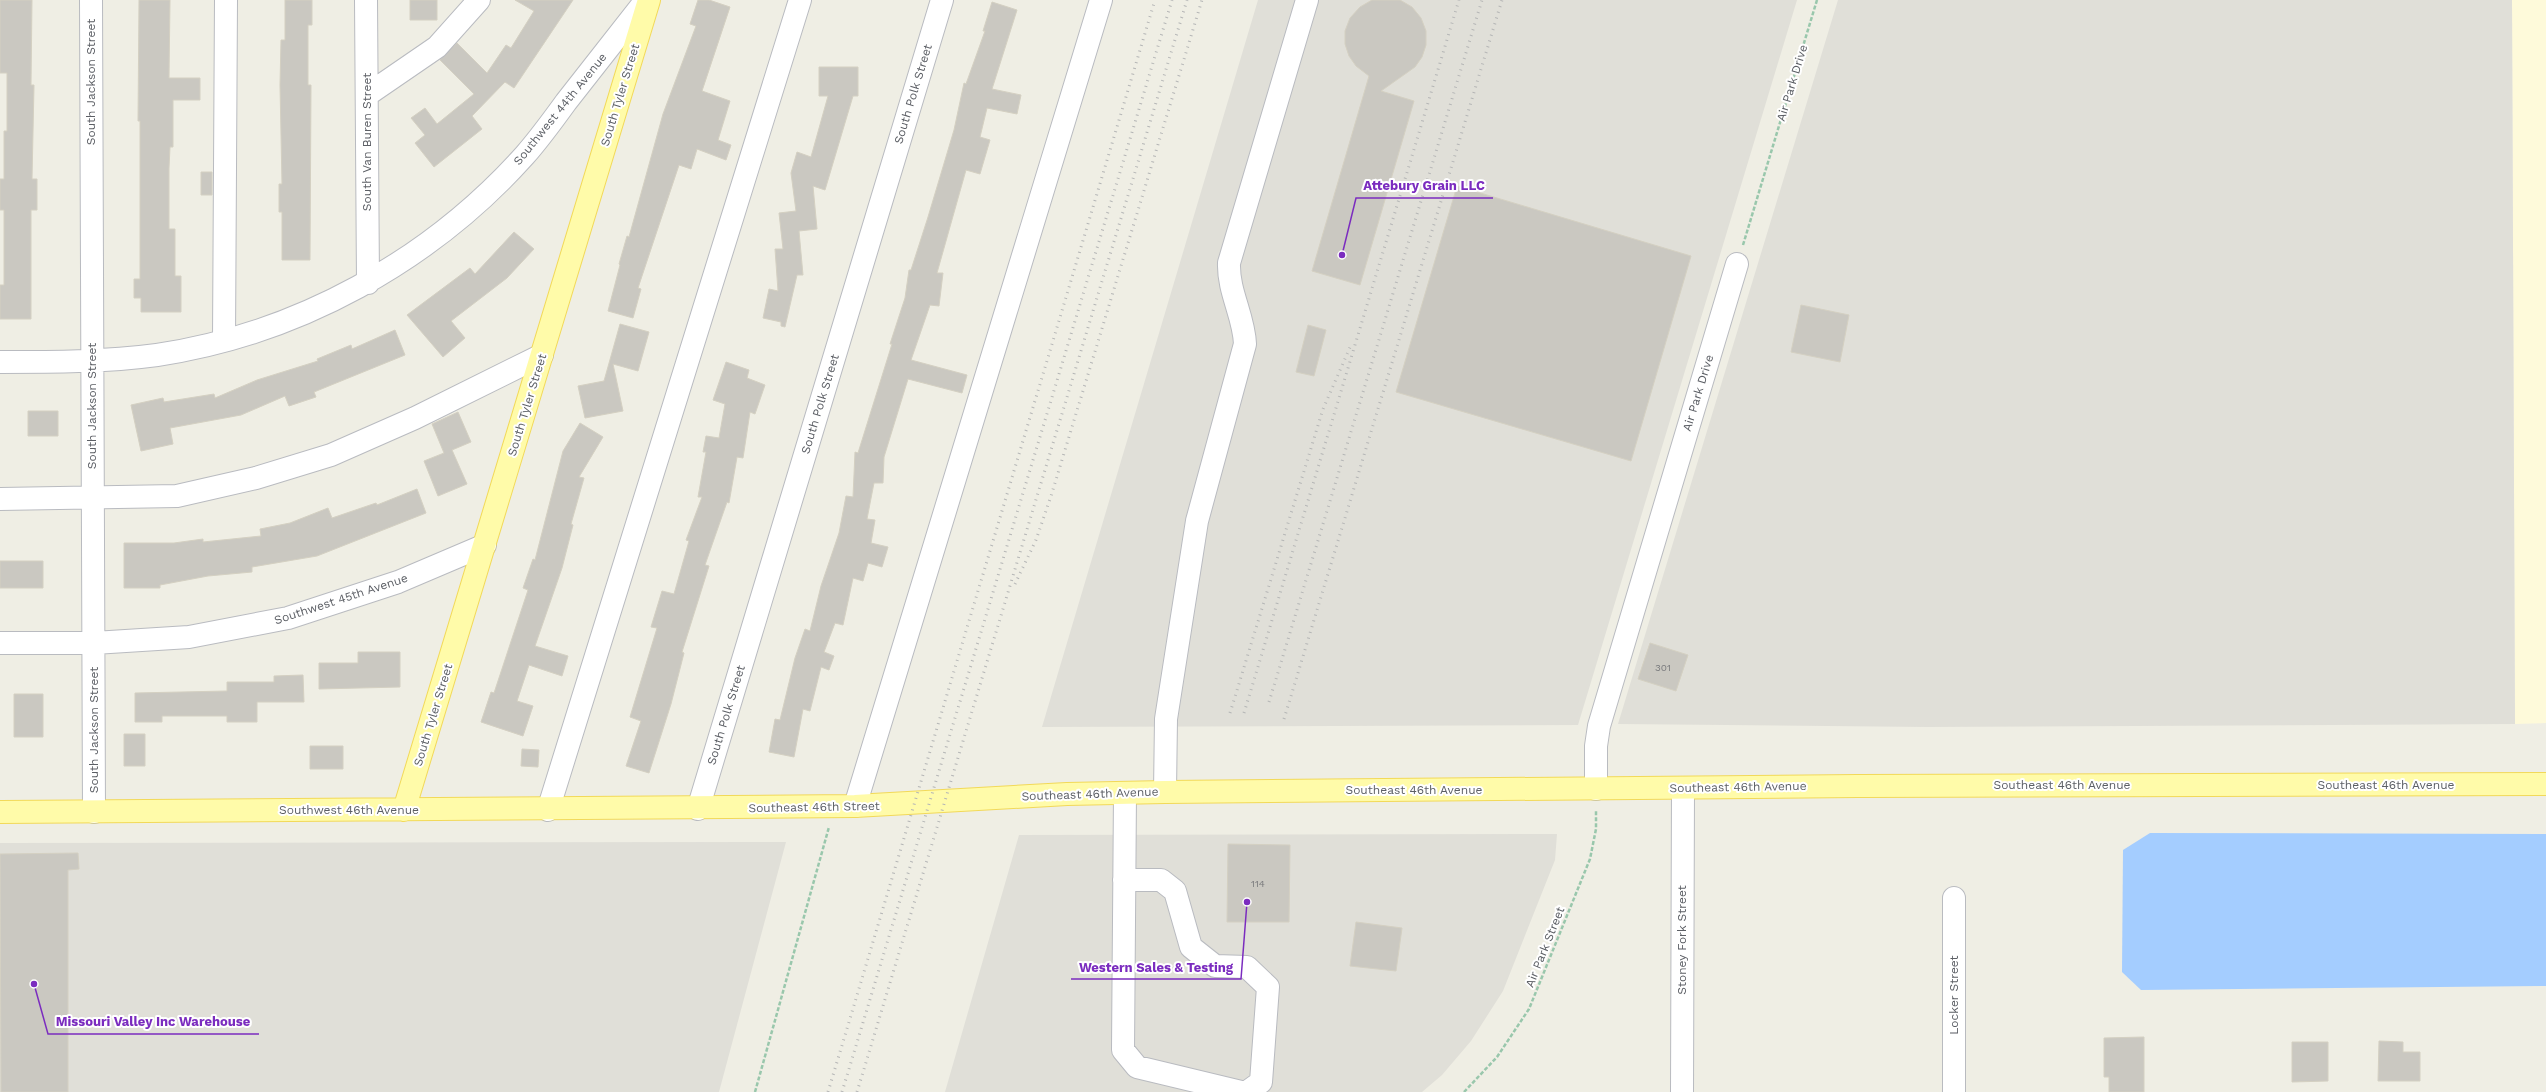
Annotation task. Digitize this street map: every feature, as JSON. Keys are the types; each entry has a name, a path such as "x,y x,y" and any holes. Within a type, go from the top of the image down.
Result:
{"main road":[{"name":"South Tyler Street","path":"404,810 649,0"},
{"name":"Southeast 46th Avenue","path":"930,802 1067,794 1165,792 2546,784"},
{"name":"Southeast 46th Street","path":"698,809 844,807 930,802"},
{"name":"Southwest 46th Avenue","path":"0,812 698,809"}],"street":[{"name":"South Jackson Street","path":"91,0 94,812"},
{"path":"224,340 226,0"},
{"name":"South Van Buren Street","path":"366,0 368,283"},
{"path":"367,95 437,47 479,0"},
{"name":"Southwest 44th Avenue","path":"0,362 92,362 158,354 224,340 294,317 368,283 438,236 494,187 526,154 646,0"},
{"path":"548,810 800,0"},
{"name":"South Polk Street","path":"698,809 942,0"},
{"path":"844,807 1101,0"},
{"path":"1165,792 1166,719 1197,521 1245,344 1245,328 1228,280 1229,263 1307,0"},
{"name":"Air Park Drive","path":"1596,789 1596,746 1599,726 1737,264"},
{"path":"0,499 93,499 177,496 256,478 332,454 415,418 542,355"},
{"name":"Southwest 45th Avenue","path":"0,644 94,643 189,637 288,618 398,582 485,545"},
{"name":"Stoney Fork Street","path":"1682,1092 1683,788"},
{"path":"1125,793 1122,1050 1137,1067 1241,1092"},
{"path":"1124,880 1161,880 1175,891 1191,947 1215,966 1247,967 1268,987 1261,1082 1248,1092"},
{"name":"Locker Street","path":"1954,898 1954,1092"}],"path":[{"name":"Air Park Drive","path":"1737,264 1817,0"},
{"name":"Air Park Street","path":"1464,1092 1497,1057 1529,1009 1590,859 1596,829 1596,789"},
{"path":"755,1092 844,807"}],"shaded area":[{"path":"1258,0 1797,0 1578,725 1042,727"},
{"path":"1838,0 2512,0 2515,724 1927,727 1618,724"},
{"path":"2512,0 2546,0 2546,723 2515,724"},
{"path":"1557,834 1555,860 1503,991 1471,1041 1442,1075 1422,1092 945,1092 1019,835"},
{"path":"786,842 719,1092 0,1092 0,843"}],"water":[{"path":"2150,833 2546,834 2546,986 2141,990 2122,972 2123,850"}],"building":[{"path":"0,0 32,0 31,85 34,85 32,179 37,179 37,210 31,210 31,319 0,319 0,285 4,285 4,210 0,210 0,179 4,179 4,131 7,131 7,73 0,73"},
{"path":"139,0 170,0 169,78 200,78 200,100 173,100 173,147 170,147 169,168 169,229 175,229 175,276 181,276 181,312 141,312 141,298 134,298 134,279 140,279 140,121 138,121"},
{"path":"285,0 312,0 312,25 308,25 308,85 311,85 310,260 282,260 282,212 279,212 279,184 282,184 280,85 281,40 285,40"},
{"path":"410,0 437,0 437,20 410,20"},
{"path":"515,0 573,0 514,88 505,82 472,116 482,129 434,167 415,143 425,135 411,118 425,108 437,124 474,94 440,60 457,43 487,73 506,45 511,48 534,11"},
{"path":"698,0 709,0 730,7 702,91 730,101 718,140 731,145 726,160 697,149 691,169 679,165 638,288 641,289 633,318 608,311 620,265 619,264 627,236 629,237 663,114 696,26 690,24"},
{"path":"1372,0 1400,0 1412,7 1421,18 1426,31 1426,45 1422,57 1415,67 1381,91 1414,101 1360,285 1312,271 1369,76 1356,66 1349,56 1345,44 1345,31 1350,18 1360,7"},
{"path":"992,2 1017,10 992,89 1021,95 1017,114 987,108 980,137 990,140 980,174 966,170 937,273 943,273 939,306 930,305 911,360 967,375 962,393 908,379 884,457 883,483 874,483 867,519 875,520 871,543 888,547 882,567 868,563 863,581 853,578 843,625 835,623 824,652 834,656 829,670 821,667 810,711 803,709 794,757 769,752 775,719 780,720 795,658 805,629 810,631 821,586 839,533 846,496 853,497 855,452 858,453 892,344 890,344 905,298 909,270 911,270 954,130 964,83 966,84 985,31 983,31"},
{"path":"819,67 858,67 858,96 853,96 825,190 813,186 817,229 799,231 803,275 797,275 785,327 781,326 781,322 763,318 769,289 778,291 775,249 783,249 779,213 796,211 791,173 797,152 811,157 828,96 819,96"},
{"path":"201,172 212,172 212,195 201,195"},
{"path":"1457,186 1691,256 1631,461 1396,392"},
{"path":"514,232 534,249 507,278 451,321 465,338 443,357 407,315 470,268 475,274"},
{"path":"1801,305 1849,315 1840,362 1791,352"},
{"path":"620,324 649,332 638,371 613,364 623,411 585,418 578,386 604,381"},
{"path":"1308,325 1326,330 1314,376 1296,372"},
{"path":"395,330 405,355 314,392 316,397 289,406 285,396 241,415 170,428 173,444 141,451 131,405 163,398 164,402 214,394 215,398 257,380 318,361 317,359 351,345 352,349"},
{"path":"726,362 749,370 747,378 765,385 755,414 750,412 743,458 737,457 729,503 727,502 705,565 709,566 682,652 684,653 671,704 649,773 626,766 641,721 630,717 657,628 651,627 662,591 674,594 689,541 686,540 702,497 698,497 706,452 703,452 706,436 719,438 725,404 713,400"},
{"path":"28,411 58,411 58,436 28,436"},
{"path":"458,412 471,442 452,450 467,484 438,496 424,461 444,453 432,424"},
{"path":"580,423 603,437 579,477 584,478 571,524 573,525 562,568 535,646 568,656 562,676 529,665 517,701 533,706 523,736 481,722 491,692 494,693 528,590 523,588 533,559 535,560 563,451"},
{"path":"417,489 426,513 317,556 252,567 252,572 208,576 160,585 160,588 124,588 124,543 174,543 203,539 203,542 261,536 260,529 290,523 328,508 332,518 376,503 377,505"},
{"path":"0,561 43,561 43,588 0,588"},
{"path":"1650,643 1688,655 1676,691 1638,679"},
{"path":"358,652 400,652 400,687 319,689 319,663 358,663"},
{"path":"303,675 304,702 257,702 257,722 227,722 227,716 162,716 162,722 135,722 135,693 227,691 227,682 274,682 274,676"},
{"path":"14,694 43,694 43,737 14,737"},
{"path":"124,734 145,734 145,766 124,766"},
{"path":"310,746 343,746 343,769 310,769"},
{"path":"522,749 539,750 538,767 521,766"},
{"path":"1228,844 1290,845 1289,922 1227,922"},
{"path":"78,853 79,869 68,870 68,1092 1,1092 0,854"},
{"path":"1356,922 1402,928 1396,971 1350,966"},
{"path":"2144,1037 2144,1092 2109,1092 2109,1077 2104,1077 2104,1038"},
{"path":"2379,1041 2403,1042 2403,1052 2420,1052 2420,1081 2378,1081"},
{"path":"2292,1042 2328,1042 2328,1081 2292,1082"}],"railway":[{"path":"828,1092 1155,0"},
{"path":"842,1092 1172,0"},
{"path":"857,1092 1187,0"},
{"path":"1015,584 1036,540 1051,496 1202,0"},
{"path":"1244,713 1459,0"},
{"path":"1269,702 1482,0"},
{"path":"1284,719 1502,0"},
{"path":"1230,713 1323,409 1351,345"}],"place":[{"name":"Attebury Grain LLC","path":"1342,255"},
{"name":"Western Sales & Testing","path":"1247,902"},
{"name":"Missouri Valley Inc Warehouse","path":"34,984"}]}
